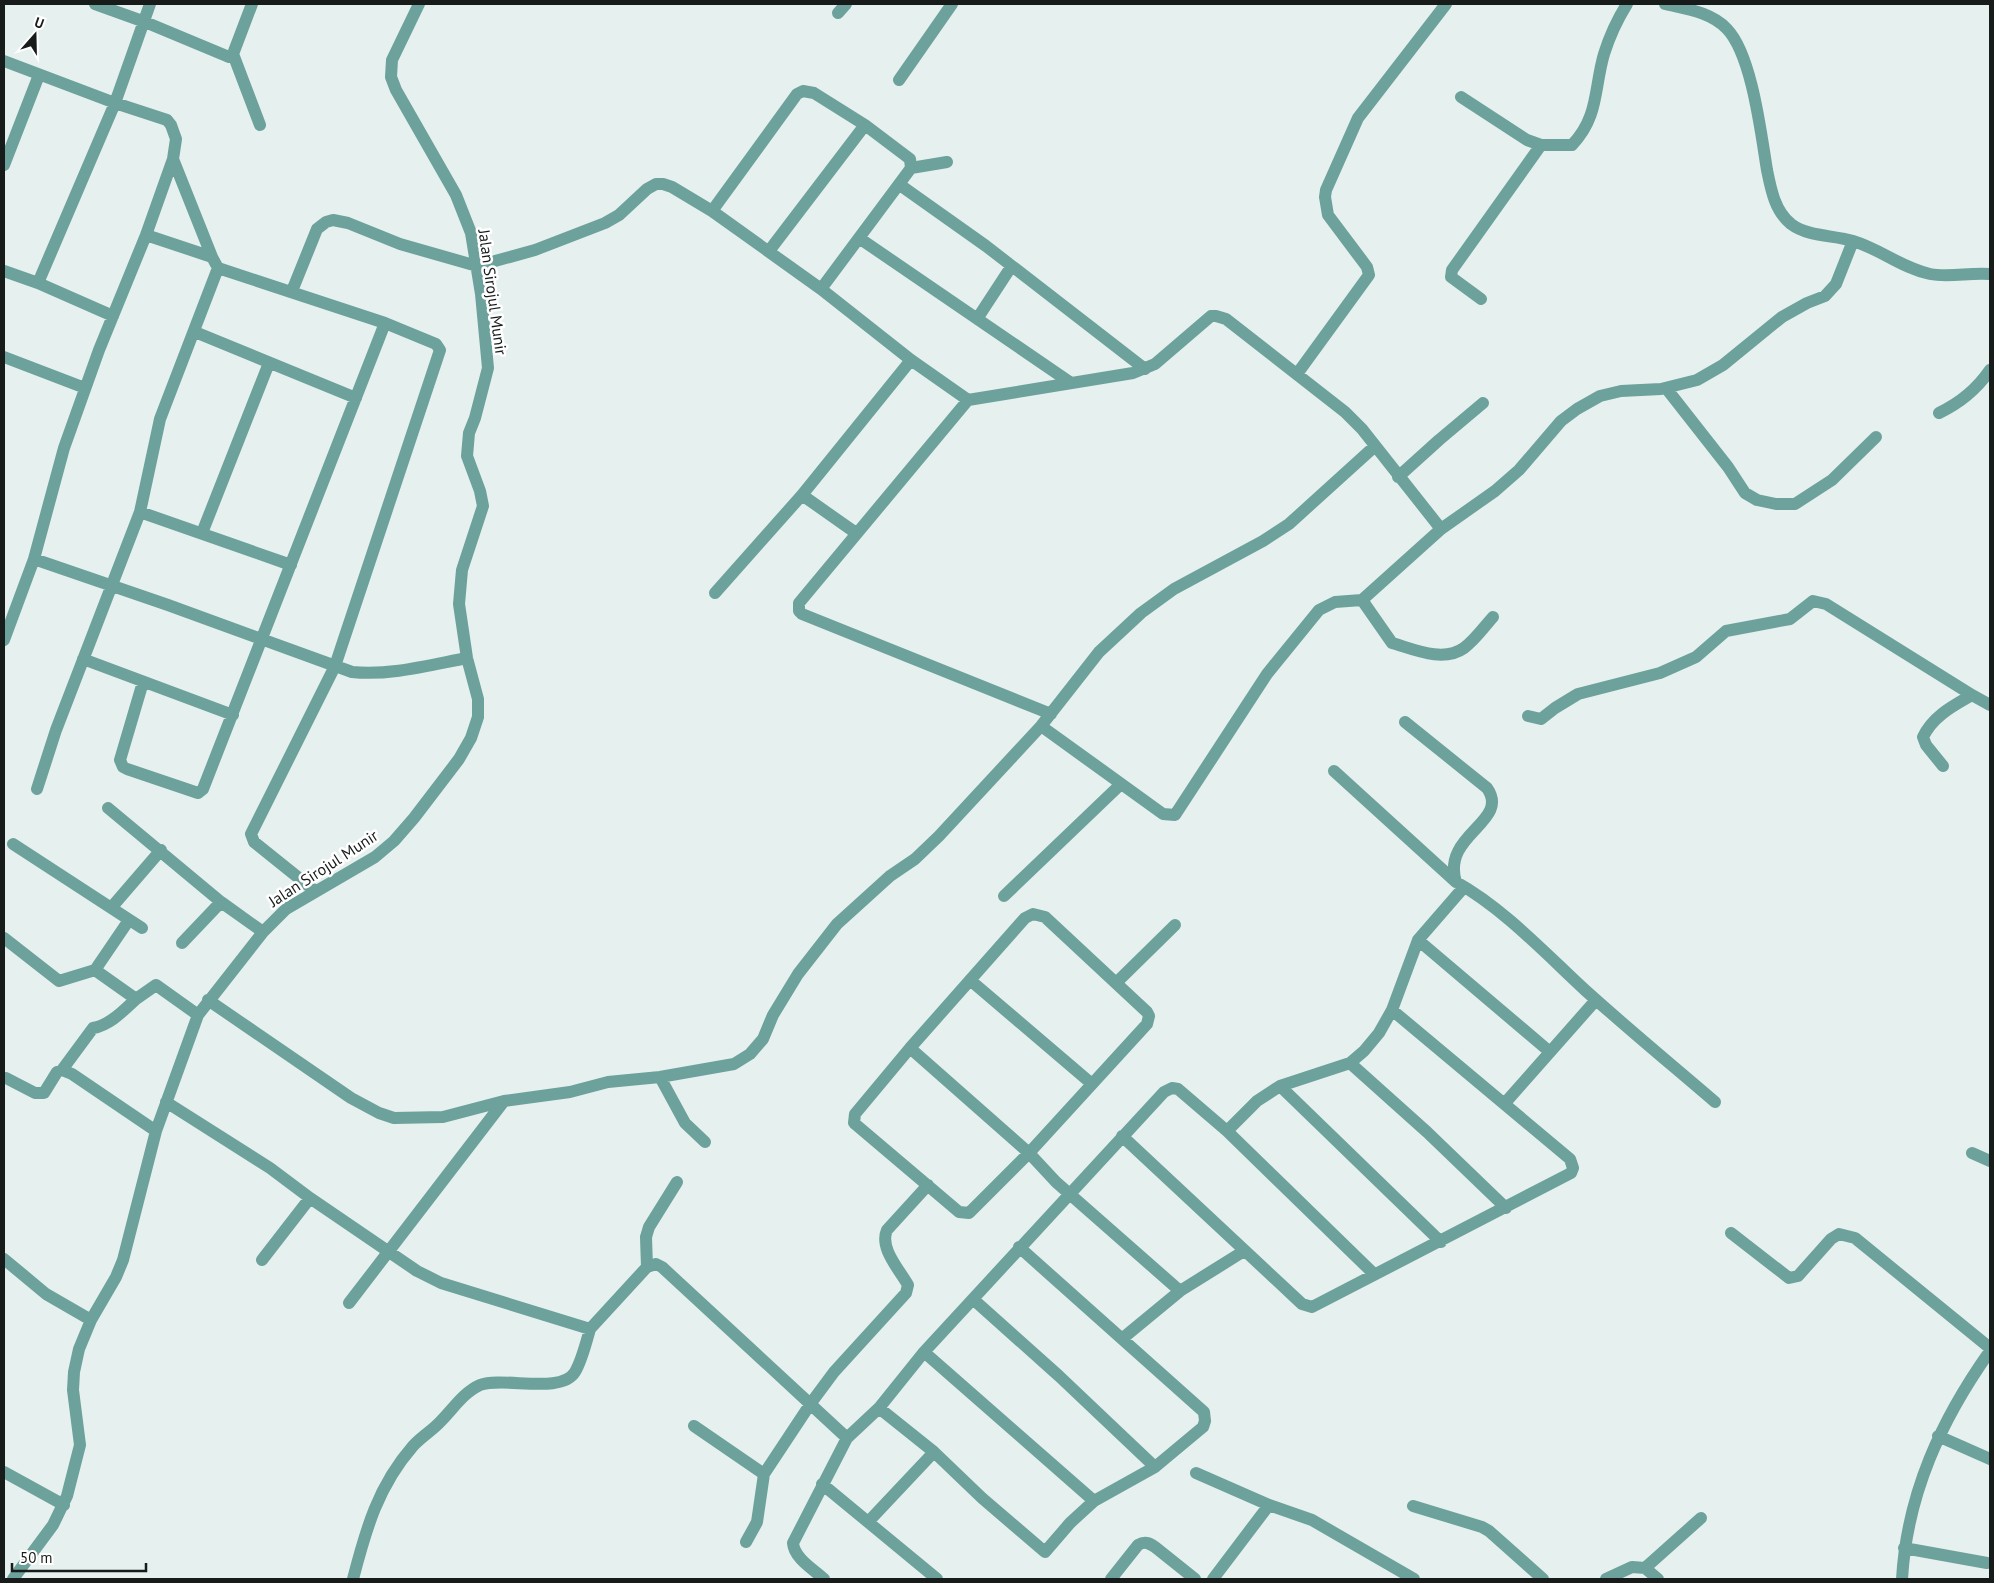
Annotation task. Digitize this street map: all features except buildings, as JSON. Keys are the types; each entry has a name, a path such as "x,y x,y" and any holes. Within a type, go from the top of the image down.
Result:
{"street":[{"path":"95,4 231,55"},
{"path":"38,283 115,103 150,4"},
{"path":"252,4 231,55 260,125"},
{"name":"Jalan Sirojul Munir","path":"13,1579 53,1525 64,1505 80,1445 73,1390 74,1372 79,1349 91,1320 116,1277 123,1260 156,1131 198,1014 263,932 286,910 315,891 368,862 394,841 459,759 471,738 478,716 478,700 466,658 459,604 460,582 465,556 477,529 483,506 468,456 469,433 475,418 488,368 477,266 471,233 456,194 396,90 391,77 392,60 419,4"},
{"path":"899,80 952,4"},
{"path":"1297,374 1369,275 1367,267 1328,215 1326,190 1358,118 1446,4"},
{"path":"1461,97 1527,140 1541,145 1572,144 1589,124 1595,105 1604,55 1614,24 1627,4"},
{"path":"1665,4 1713,18 1726,28 1736,42 1743,58 1757,110 1770,187 1782,216 1806,232 1853,241 1872,248 1909,268 1931,274 1990,274"},
{"path":"4,61 169,122 176,139 173,159 146,235 85,388 64,448 34,559 4,640"},
{"path":"4,165 39,75"},
{"path":"712,211 797,94 803,91 814,93 865,125 910,160 911,168 821,289"},
{"path":"769,251 865,125"},
{"path":"1481,299 1451,278 1452,270 1541,145"},
{"path":"37,789 56,730 140,512 160,419 195,332 215,262 173,159"},
{"path":"911,168 948,162"},
{"path":"292,292 317,229 332,220 348,223 400,244 477,266 535,250 613,219 647,189 656,184 672,186 769,251 821,289 911,360 968,400"},
{"path":"900,185 986,246 1144,369"},
{"path":"146,235 292,292 385,323 436,344 439,347 440,354 335,666 251,834 254,842 315,891"},
{"path":"859,238 1071,383"},
{"path":"1041,726 1163,814 1175,815 1267,674 1319,610 1335,602 1362,600 1441,529 1496,491 1520,470 1561,421 1577,409 1600,396 1622,391 1646,391 1666,388 1697,380 1722,365 1782,317 1807,303 1825,296 1836,284 1853,241"},
{"path":"977,319 1011,267"},
{"path":"4,271 38,283 113,316"},
{"path":"1050,714 798,611 799,603 968,400 1133,373 1156,364 1211,316 1216,316 1226,319 1345,412 1362,429 1374,447 1441,529"},
{"path":"143,682 120,760 123,767 198,793 203,789 233,715 385,323"},
{"path":"195,332 356,398"},
{"path":"4,357 85,388"},
{"path":"715,593 802,495 911,360"},
{"path":"202,533 269,363"},
{"path":"1939,414 1959,402 1975,389 1990,370"},
{"path":"1666,388 1746,493 1757,500 1776,504 1795,504 1832,480 1876,437"},
{"path":"1398,477 1483,403"},
{"path":"208,1000 313,1074 351,1098 379,1113 394,1118 443,1117 504,1101 570,1092 608,1082 660,1077 734,1064 750,1054 763,1039 773,1015 798,974 837,924 890,876 915,859 939,836 1041,726 1099,652 1141,613 1174,589 1264,541 1289,524 1374,447"},
{"path":"802,495 856,533"},
{"path":"140,512 291,565"},
{"path":"34,559 112,585 352,672 365,674 408,669 466,658"},
{"path":"1362,600 1392,644 1429,653 1453,654 1464,648 1493,617"},
{"path":"1528,716 1541,719 1578,694 1660,672 1696,657 1726,631 1790,619 1813,601 1826,604 1990,705"},
{"path":"84,659 233,715"},
{"path":"1943,766 1926,745 1923,737 1933,721 1946,710 1972,695"},
{"path":"1405,722 1487,788 1491,794 1492,808 1456,853 1452,872 1460,884"},
{"path":"1334,771 1460,884 1497,910 1596,1000 1715,1102"},
{"path":"1004,896 1121,784"},
{"path":"108,808 161,850 221,902 263,932"},
{"path":"13,844 142,928"},
{"path":"111,908 161,850"},
{"path":"1227,1131 1257,1101 1280,1086 1350,1063 1379,1033 1392,1010 1418,940 1460,884"},
{"path":"182,943 221,902"},
{"path":"1033,914 1046,917 1117,982 1147,1012 1149,1020 1029,1152 969,1213 959,1212 857,1128 853,1119 855,1114 910,1048 970,980 1025,918 1033,914"},
{"path":"4,938 59,981 95,970 128,920"},
{"path":"1117,982 1174,925"},
{"path":"1418,940 1550,1052"},
{"path":"95,970 136,1000"},
{"path":"970,980 1092,1084"},
{"path":"6,1078 35,1093 44,1093 57,1072 62,1070 92,1028 99,1027 112,1020 156,985 198,1014"},
{"path":"1505,1103 1596,1000"},
{"path":"1122,1136 1178,1187 1244,1252 1307,1307 1318,1305 1374,1274 1441,1242 1571,1173 1573,1168 1570,1160 1505,1103 1392,1010"},
{"path":"910,1048 1029,1152 1042,1169 1056,1182 1180,1291"},
{"path":"1350,1063 1427,1132 1506,1208"},
{"path":"62,1070 72,1074 156,1131"},
{"path":"660,1077 684,1123 705,1142"},
{"path":"1280,1086 1441,1242"},
{"path":"824,1579 797,1555 793,1543 847,1438 879,1408 924,1352 1164,1092 1172,1088 1178,1089 1185,1094 1227,1131 1374,1274"},
{"path":"348,1303 504,1101"},
{"path":"166,1102 270,1168 310,1198 417,1271 441,1282 590,1329"},
{"path":"1972,1153 1990,1160"},
{"path":"647,1267 646,1237 649,1227 677,1182"},
{"path":"746,1542 758,1522 764,1474 815,1407 834,1372 906,1292 908,1285 885,1246 884,1236 887,1230 928,1185"},
{"path":"262,1260 310,1198"},
{"path":"1731,1233 1788,1278 1798,1276 1831,1239 1839,1234 1855,1238 1990,1350 1967,1384 1938,1436 1913,1506 1904,1548 1902,1579"},
{"path":"879,1408 934,1452 982,1498 1045,1552 1070,1523 1094,1501 1155,1467 1203,1427 1204,1412 1019,1247"},
{"path":"1123,1338 1180,1291 1244,1252"},
{"path":"4,1259 46,1294 91,1320"},
{"path":"353,1579 366,1530 382,1488 398,1464 415,1444 440,1422 471,1390 482,1384 553,1383 569,1379 575,1372 590,1329 647,1267 656,1264 662,1267 847,1438"},
{"path":"974,1300 1059,1376 1155,1467"},
{"path":"924,1352 1094,1501"},
{"path":"694,1426 764,1474"},
{"path":"1938,1436 1990,1458"},
{"path":"868,1522 934,1452"},
{"path":"4,1472 64,1505"},
{"path":"1196,1473 1312,1520 1414,1579"},
{"path":"822,1484 937,1579"},
{"path":"1213,1579 1269,1504"},
{"path":"1413,1506 1482,1527 1543,1579"},
{"path":"1646,1568 1701,1518"},
{"path":"1111,1579 1138,1545 1143,1542 1155,1548 1195,1579"},
{"path":"1904,1548 1986,1563"},
{"path":"1606,1579 1632,1567 1646,1568 1658,1579"}]}
